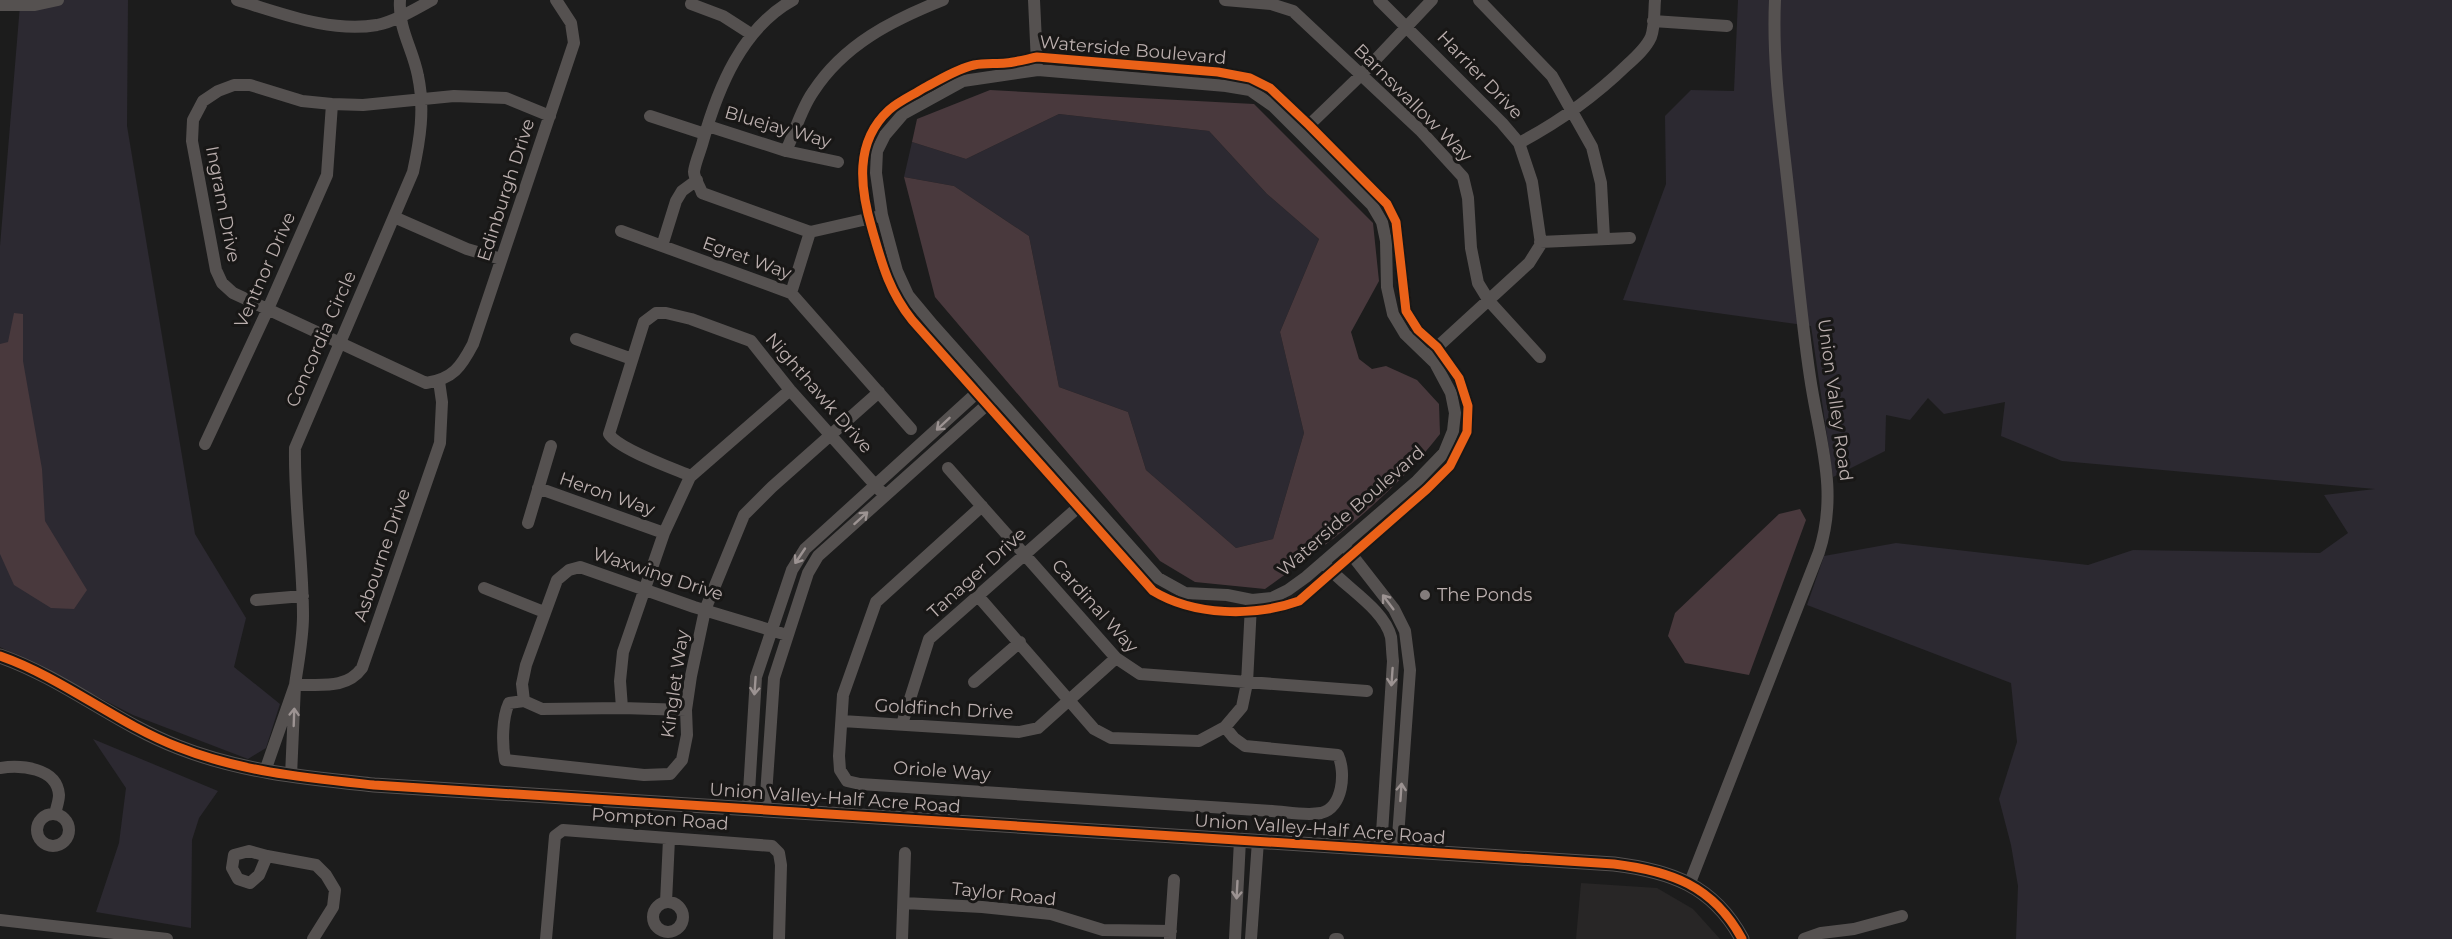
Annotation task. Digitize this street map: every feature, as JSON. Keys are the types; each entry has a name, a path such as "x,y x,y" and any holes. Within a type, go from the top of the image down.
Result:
{"street":[{"path":"0,5 35,5 58,0"},
{"path":"237,0 303,19 343,27 378,25 432,0"},
{"path":"399,17 400,0"},
{"name":"Edinburgh Drive","path":"439,381 461,368 473,344 574,43 571,23 556,0"},
{"path":"792,0 783,5 751,34 722,86 694,173 702,193 810,232 882,215"},
{"path":"786,151 812,92 836,63 865,37 907,15 943,0"},
{"path":"1034,0 1038,70"},
{"name":"Barnswallow Way","path":"1225,0 1271,4 1293,11 1420,130 1463,177 1468,198 1471,248 1478,283 1489,301 1540,357"},
{"name":"Harrier Drive","path":"1379,0 1502,123 1519,143 1532,182 1540,242"},
{"path":"1299,135 1362,74 1432,0"},
{"path":"1479,0 1552,76 1592,147 1601,183 1604,238"},
{"path":"1519,143 1553,125 1573,111 1606,85 1641,51 1651,36 1655,0"},
{"name":"Union Valley Road","path":"1689,885 1819,552 1824,537 1828,504 1827,466 1810,377 1776,78 1775,0"},
{"path":"691,4 723,16 751,34"},
{"name":"Concordia Circle","path":"291,776 295,685 303,619 294,477 295,448 413,172 420,139 422,99 418,74 399,17"},
{"path":"1653,21 1727,26"},
{"name":"Waterside Boulevard","path":"1037,57 1218,72 1250,78 1270,88 1310,125 1387,204 1396,222 1406,311 1433,352 1459,378 1468,406 1467,432 1450,466 1427,489 1299,601 1277,609 1251,606 1188,607 1169,601 1153,591 1137,575 986,406 897,302 888,282 869,218 862,182 862,162 866,145 876,125 890,110 948,75 973,65 1037,57"},
{"name":"Waterside Boulevard","path":"1038,70 1250,90 1273,106 1299,135 1372,205 1382,222 1386,241 1387,287 1393,314 1405,334 1433,352 1435,363 1451,393 1455,413 1453,431 1444,453 1417,481 1323,562 1288,590 1272,598 1251,606 1227,595 1185,593 1158,578 908,295 897,271 882,215 876,173 877,151 885,135 903,114 963,81 1038,70"},
{"name":"Ingram Drive","path":"439,381 426,383 233,293 222,284 216,270 192,141 193,120 203,101 218,91 234,85 250,85 302,101 332,104 363,105 454,96 506,98 550,116"},
{"name":"Ventnor Drive","path":"205,444 327,175 332,104"},
{"name":"Bluejay Way","path":"650,116 838,162"},
{"path":"662,246 676,201 682,191 697,180"},
{"path":"394,217 467,249 501,260"},
{"name":"Egret Way","path":"621,231 791,293 911,429"},
{"path":"791,293 810,232"},
{"path":"1433,352 1529,264 1540,242 1630,238"},
{"name":"Nighthawk Drive","path":"691,476 625,447 612,439 609,434 644,322 656,313 691,319 751,341 790,390 885,496"},
{"path":"576,339 632,359"},
{"name":"Asbourne Drive","path":"295,685 340,683 354,678 362,668 440,443 442,402 439,381"},
{"path":"748,808 756,677 792,570 805,549 986,384"},
{"path":"622,708 620,681 623,652 664,533 691,476 790,390"},
{"name":"Kinglet Way","path":"524,701 509,703 505,711 505,760 644,775 670,774 682,760 687,735 686,710 705,610 744,516 772,487 879,392"},
{"path":"765,810 774,678 808,573 818,556 996,396"},
{"path":"528,523 550,446"},
{"name":"Cardinal Way","path":"948,468 1116,658 1140,674 1367,691"},
{"name":"Heron Way","path":"538,489 664,533"},
{"name":"Tanager Drive","path":"902,724 929,639 1088,498"},
{"name":"Oriole Way","path":"982,507 876,602 843,695 840,770 847,781 860,784 1322,813 1332,806 1339,796 1342,780 1341,761 1338,755 1245,746 1225,727"},
{"path":"1343,545 1353,554 1394,609 1405,631 1410,670 1397,851"},
{"path":"1323,562 1362,597 1382,620 1390,635 1393,661 1381,849"},
{"name":"Waxwing Drive","path":"524,701 522,684 526,665 557,580 569,570 580,567 705,610 787,635"},
{"path":"484,588 544,612"},
{"path":"256,600 303,596"},
{"path":"978,596 1094,729 1111,738 1199,741 1225,727 1242,707 1247,683 1251,606"},
{"path":"974,682 1020,642"},
{"name":"Union Valley-Half Acre Road","path":"0,656 52,679 121,720 178,747 233,765 291,776 374,785 1614,864 1658,871 1689,885"},
{"name":"Goldfinch Drive","path":"842,721 1019,732 1038,728 1116,658"},
{"name":"Concordia Circle","path":"265,771 295,685"},
{"path":"524,701 542,710 622,708 686,710"},
{"path":"752,747 769,750"},
{"path":"0,768 17,765 32,767 51,778 59,794 55,814"},
{"name":"Pompton Road","path":"546,939 555,836 563,830 772,846 778,853 781,865 779,939"},
{"path":"666,902 669,839"},
{"path":"1235,939 1240,840"},
{"path":"1251,939 1258,841"},
{"path":"902,939 905,853"},
{"path":"267,856 316,865 326,875 335,890 333,907 313,939"},
{"path":"1171,935 1174,880"},
{"path":"1689,885 1711,900 1742,939"},
{"name":"Taylor Road","path":"904,903 982,907 1051,914 1103,930 1171,935"},
{"path":"1804,939 1821,933 1854,928 1902,916"},
{"path":"0,920 167,939"},
{"path":"1236,920 1244,924 1252,920"}],"shaded area":[{"path":"0,0 128,0 127,126 195,534 246,618 234,667 280,704 266,748 248,759 133,715 0,647 0,246 20,5"},
{"path":"1738,0 2452,0 2452,939 2016,939 2018,886 2011,845 1999,799 2017,742 2011,683 1807,605 1824,556 1896,543 2088,565 2133,550 2320,553 2348,533 2324,495 2375,489 2062,461 2001,436 2005,402 1944,414 1928,398 1910,420 1886,415 1885,451 1833,477 1811,326 1623,300 1666,184 1665,116 1691,90 1734,91"},
{"path":"990,90 1254,104 1373,223 1379,281 1351,332 1359,359 1372,369 1386,366 1417,380 1439,404 1440,434 1401,479 1380,499 1313,554 1265,589 1195,582 1160,561 935,297 904,177 954,186 1029,236 1059,387 1128,412 1146,470 1236,548 1273,539 1304,433 1280,332 1319,239 1267,194 1209,131 1059,114 966,159 912,142 917,119"},
{"path":"1059,114 1209,131 1267,194 1319,239 1280,332 1304,433 1273,539 1236,548 1146,470 1128,412 1059,387 1029,236 954,186 904,177 912,142 966,159"},
{"path":"14,313 23,314 23,361 42,469 45,521 87,590 74,609 51,608 14,585 0,554 0,344 8,342"},
{"path":"1800,509 1806,520 1749,675 1685,663 1668,636 1675,613 1779,514"},
{"path":"93,739 218,791 199,818 192,840 191,928 96,912 119,843 126,788"},
{"path":"1581,883 1657,888 1693,909 1720,939 1576,939"}],"cycle path":[{"path":"1037,57 1218,72 1250,78 1270,88 1309,125 1387,204 1396,222 1406,311 1418,330 1437,347 1459,378 1468,406 1467,432 1450,466 1427,489 1299,601 1263,610 1224,611 1187,605 1153,591 912,320 892,288 872,229 863,182 865,151 878,123 897,104 961,69 978,64 1010,63 1037,57"},
{"path":"0,656 46,676 133,726 178,747 202,756 275,773 374,785 1614,864 1654,871 1704,893 1718,905 1742,939"}],"place":[{"name":"The Ponds","path":"1425,595"}]}
